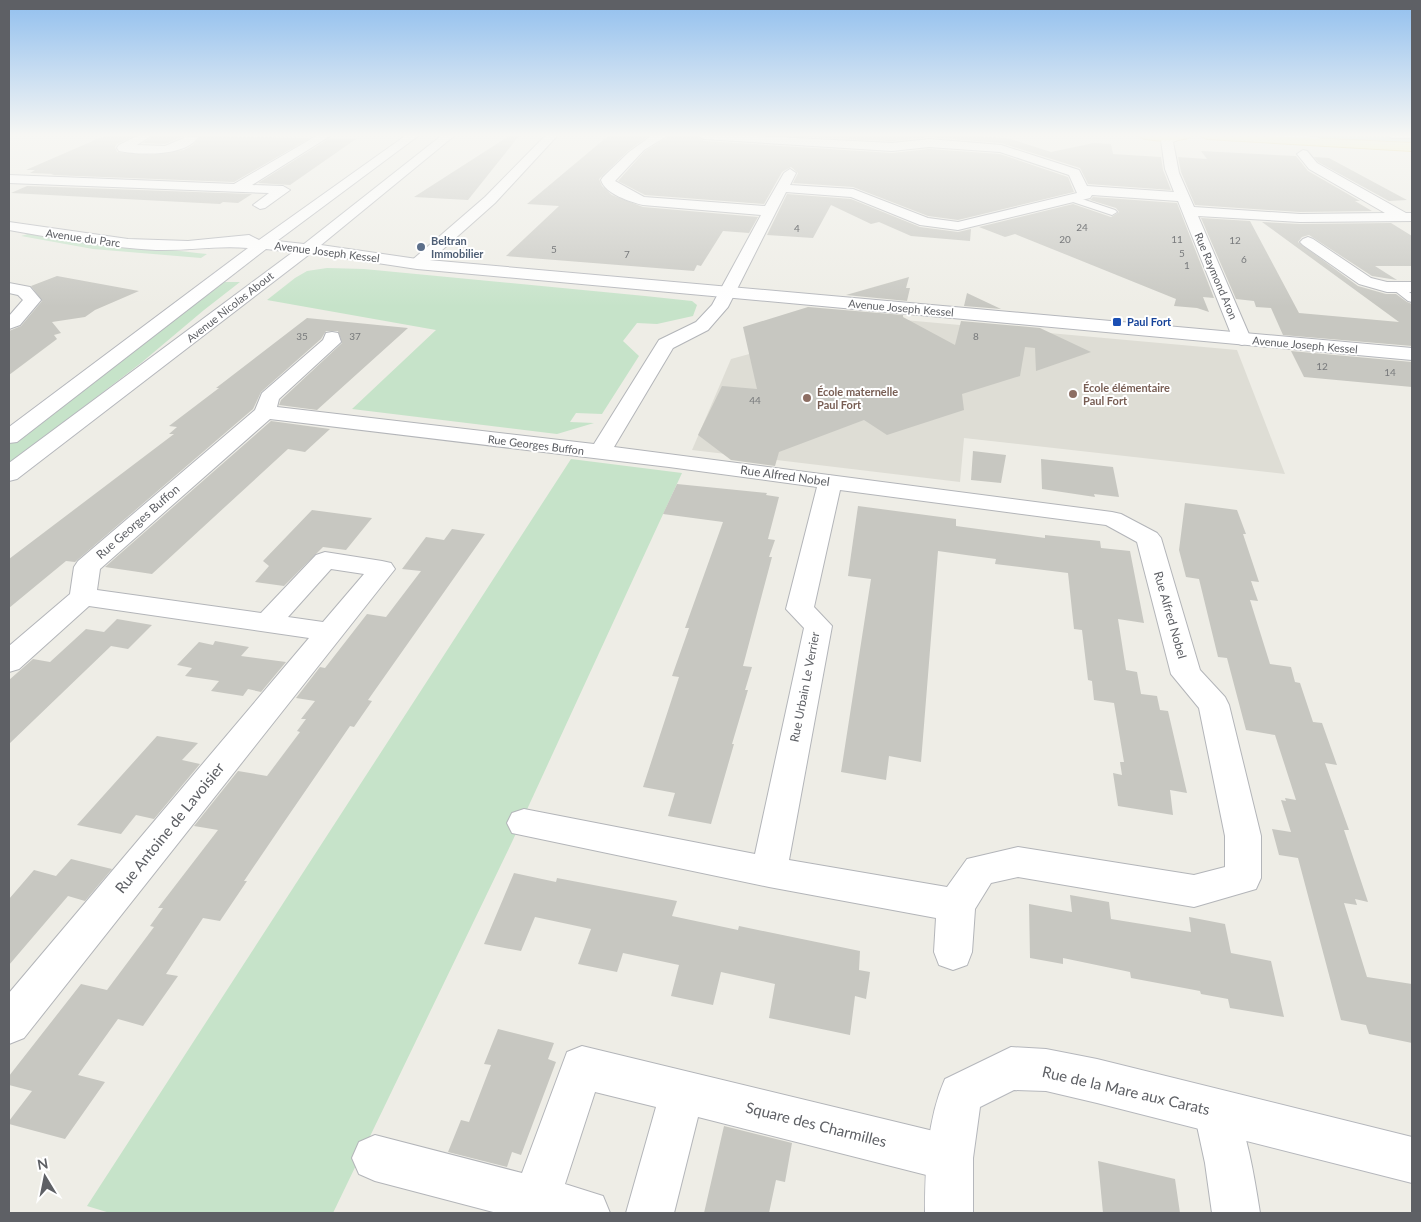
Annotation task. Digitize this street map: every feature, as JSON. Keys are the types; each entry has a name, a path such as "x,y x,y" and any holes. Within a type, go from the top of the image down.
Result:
{"street":[{"path":"260,206 279,193"},
{"path":"9,437 246,256 333,193"},
{"name":"Avenue Nicolas About","path":"9,474 150,369 376,193"},
{"path":"417,264 497,193"},
{"path":"625,193 643,202 768,211"},
{"name":"Rue Georges Buffon","path":"265,412 600,452 666,344 702,326 719,307 779,193"},
{"path":"853,193 925,222 958,226 1073,199 1085,195 1085,193"},
{"path":"1106,193 1300,218 1409,219"},
{"name":"Rue Raymond Aron","path":"1182,193 1242,339"},
{"path":"1362,193 1409,219"},
{"name":"Avenue du Parc","path":"9,226 105,242 158,245 246,256"},
{"name":"Avenue du Parc","path":"231,242 277,234"},
{"name":"Avenue du Parc","path":"158,245 231,242 263,244"},
{"path":"1308,242 1365,281 1374,285 1405,288"},
{"name":"Avenue Joseph Kessel","path":"263,244 300,254"},
{"name":"Avenue Joseph Kessel","path":"246,256 300,254 390,261 1412,354"},
{"path":"9,288 24,291 32,300 14,321 9,324"},
{"name":"Rue Georges Buffon","path":"82,596 87,566 265,412 269,397 332,342 332,337"},
{"name":"Rue Alfred Nobel","path":"600,452 1112,519 1148,538 1186,674 1214,705 1243,836 1243,878 1194,891 1018,862 980,870 956,905"},
{"name":"Rue Urbain Le Verrier","path":"769,872 818,626 800,609 830,482"},
{"name":"Rue Antoine de Lavoisier","path":"9,1024 382,569 325,560 267,623"},
{"path":"9,662 82,596 331,632"},
{"path":"524,823 769,872 956,905 953,952"},
{"name":"Square des Charmilles","path":"536,1200 582,1067 950,1158"},
{"name":"Rue de la Mare aux Carats","path":"949,1213 950,1158 960,1094 1011,1068 1046,1070 1412,1160"},
{"path":"650,1213 682,1092"},
{"path":"1216,1112 1228,1163 1236,1213"},
{"path":"375,1158 586,1213"}],"lane":[{"path":"1073,199 1112,212"},
{"path":"1405,288 1412,299"}],"shaded area":[{"name":"École élémentaire Paul Fort","path":"882,318 1237,350 1285,474 964,438 960,482 692,450 731,359"}],"green space":[{"path":"31,233 207,254 201,258 93,249 21,236"},
{"path":"327,268 364,269 645,296 692,301 697,305 693,316 657,324 637,323 623,341 639,356 602,414 576,413 570,422 594,423 557,434 352,409 436,330 267,300 307,271"},
{"path":"223,282 240,282 141,363 9,464 9,443"},
{"path":"571,459 682,473 512,842 333,1213 110,1213 87,1206"}],"building":[{"path":"12,193 252,194 238,203 223,202 220,204"},
{"path":"420,193 474,193 468,200 414,197"},
{"path":"540,193 610,193 643,207 758,217 749,233 723,231 701,266 697,265 694,271 506,256 559,206 527,204"},
{"path":"641,193 770,193 764,204 645,195"},
{"path":"869,193 1070,193 958,220 928,216"},
{"path":"1190,193 1346,193 1360,201 1355,201 1372,211 1300,212 1195,205"},
{"path":"1374,193 1394,193 1407,200 1389,201"},
{"path":"787,194 851,199 920,227 958,232 971,229 970,241 911,236 879,222 871,224 831,205 813,238 767,235"},
{"path":"1093,197 1177,203 1214,298 1203,297 1209,312 1197,308 1174,306 1176,299 1015,234 1005,237 979,227 1073,204 1111,217 1119,212 1116,208 1090,200"},
{"path":"1201,218 1250,221 1299,313 1399,322 1262,222 1300,224 1391,223 1412,236 1412,266 1375,266 1397,280 1372,276 1309,235 1302,237 1298,242 1358,286 1386,294 1396,294 1412,304 1412,346 1283,335 1271,308 1256,307 1254,301 1236,299"},
{"path":"57,276 139,291 95,310 85,317 52,322 61,333 54,335 57,339 9,375 9,331 21,326 42,301 31,286"},
{"path":"909,277 906,288 910,288 907,301 846,295"},
{"path":"967,293 1001,309 964,306"},
{"path":"808,307 903,315 903,317 955,345 961,321 1040,328 1091,352 1036,371 1035,348 1025,347 1020,376 962,394 964,410 887,435 864,420 779,452 775,466 731,460 698,435 722,386 757,389 743,327"},
{"path":"307,318 408,328 317,410 279,405 281,400 342,343 338,331 326,331 321,339 261,392 253,409 75,562 66,561 9,608 9,559 174,434 169,434 177,427 169,426"},
{"path":"1291,351 1412,362 1412,387 1304,377"},
{"path":"271,421 330,429 305,452 288,449 152,574 105,567"},
{"path":"973,451 1006,455 1001,483 971,480"},
{"path":"1041,459 1113,467 1119,497 1094,494 1095,497 1042,489"},
{"path":"677,484 767,493 766,495 779,497 768,539 775,540 769,557 772,557 743,666 752,667 745,690 748,690 711,824 668,816 675,793 643,787 679,677 672,676 689,628 685,628 723,522 663,514"},
{"path":"1185,503 1237,510 1246,534 1243,534 1259,582 1251,581 1258,601 1250,600 1270,664 1291,667 1295,682 1300,683 1313,722 1322,723 1337,765 1325,763 1349,830 1344,830 1368,902 1355,899 1357,905 1344,903 1367,977 1412,984 1412,1043 1369,1034 1366,1025 1341,1020 1298,858 1279,855 1272,829 1291,832 1281,800 1286,801 1285,798 1296,800 1275,735 1246,730 1227,658 1218,657 1199,579 1186,577 1179,550"},
{"path":"858,506 956,519 956,526 1045,538 1045,535 1100,541 1101,548 1130,551 1144,623 1118,619 1126,670 1137,672 1141,694 1157,696 1160,710 1168,711 1187,793 1170,790 1173,815 1118,806 1113,773 1122,775 1120,762 1124,762 1114,703 1094,700 1092,681 1088,680 1082,630 1074,629 1068,573 995,564 996,559 938,551 921,762 889,756 886,780 841,772 871,579 848,576"},
{"path":"312,510 372,518 346,550 323,547 284,586 255,582 269,566 263,561"},
{"path":"452,529 485,534 368,700 372,701 354,727 350,726 282,825 244,881 247,881 220,921 203,918 166,974 178,976 143,1026 118,1019 78,1075 105,1082 65,1139 9,1124 9,1121 32,1091 9,1085 9,1076 81,984 107,990 154,927 150,926 163,908 158,908 218,830 194,826 238,771 267,776 300,732 297,731 306,719 301,719 315,701 296,698 320,667 325,668 367,614 386,617 421,571 402,569 426,537 444,540"},
{"path":"117,619 152,625 128,649 111,646 9,744 9,680 33,659 50,662 86,629 104,632"},
{"path":"215,641 249,647 241,656 286,662 261,692 248,689 243,696 211,691 219,681 185,676 192,668 177,665 199,642 213,645"},
{"path":"157,736 198,743 182,760 200,764 154,819 136,815 121,834 77,825"},
{"path":"71,859 112,869 85,901 68,896 9,965 9,899 34,870 56,876"},
{"path":"514,873 556,882 557,878 677,901 672,916 738,930 739,926 860,951 859,970 870,972 866,999 855,996 850,1035 769,1018 775,984 721,972 713,1005 671,996 679,965 623,953 617,972 578,964 591,929 535,917 521,951 484,944"},
{"path":"1070,895 1109,902 1111,919 1191,932 1189,917 1225,924 1231,953 1271,961 1284,1017 1230,1008 1228,999 1201,994 1200,991 1131,978 1130,972 1063,958 1063,964 1030,958 1029,904 1072,912"},
{"path":"498,1029 554,1043 548,1059 556,1062 521,1155 512,1152 507,1167 448,1152 461,1120 469,1122 491,1065 484,1064"},
{"path":"724,1126 792,1143 785,1182 776,1180 769,1213 704,1213"},
{"path":"1098,1161 1175,1179 1180,1213 1103,1213"}],"place":[{"name":"Beltran Immobilier","path":"421,247"},
{"name":"Paul Fort","path":"1117,322"},
{"name":"École élémentaire Paul Fort","path":"1073,394"},
{"name":"École maternelle Paul Fort","path":"807,398"}]}
